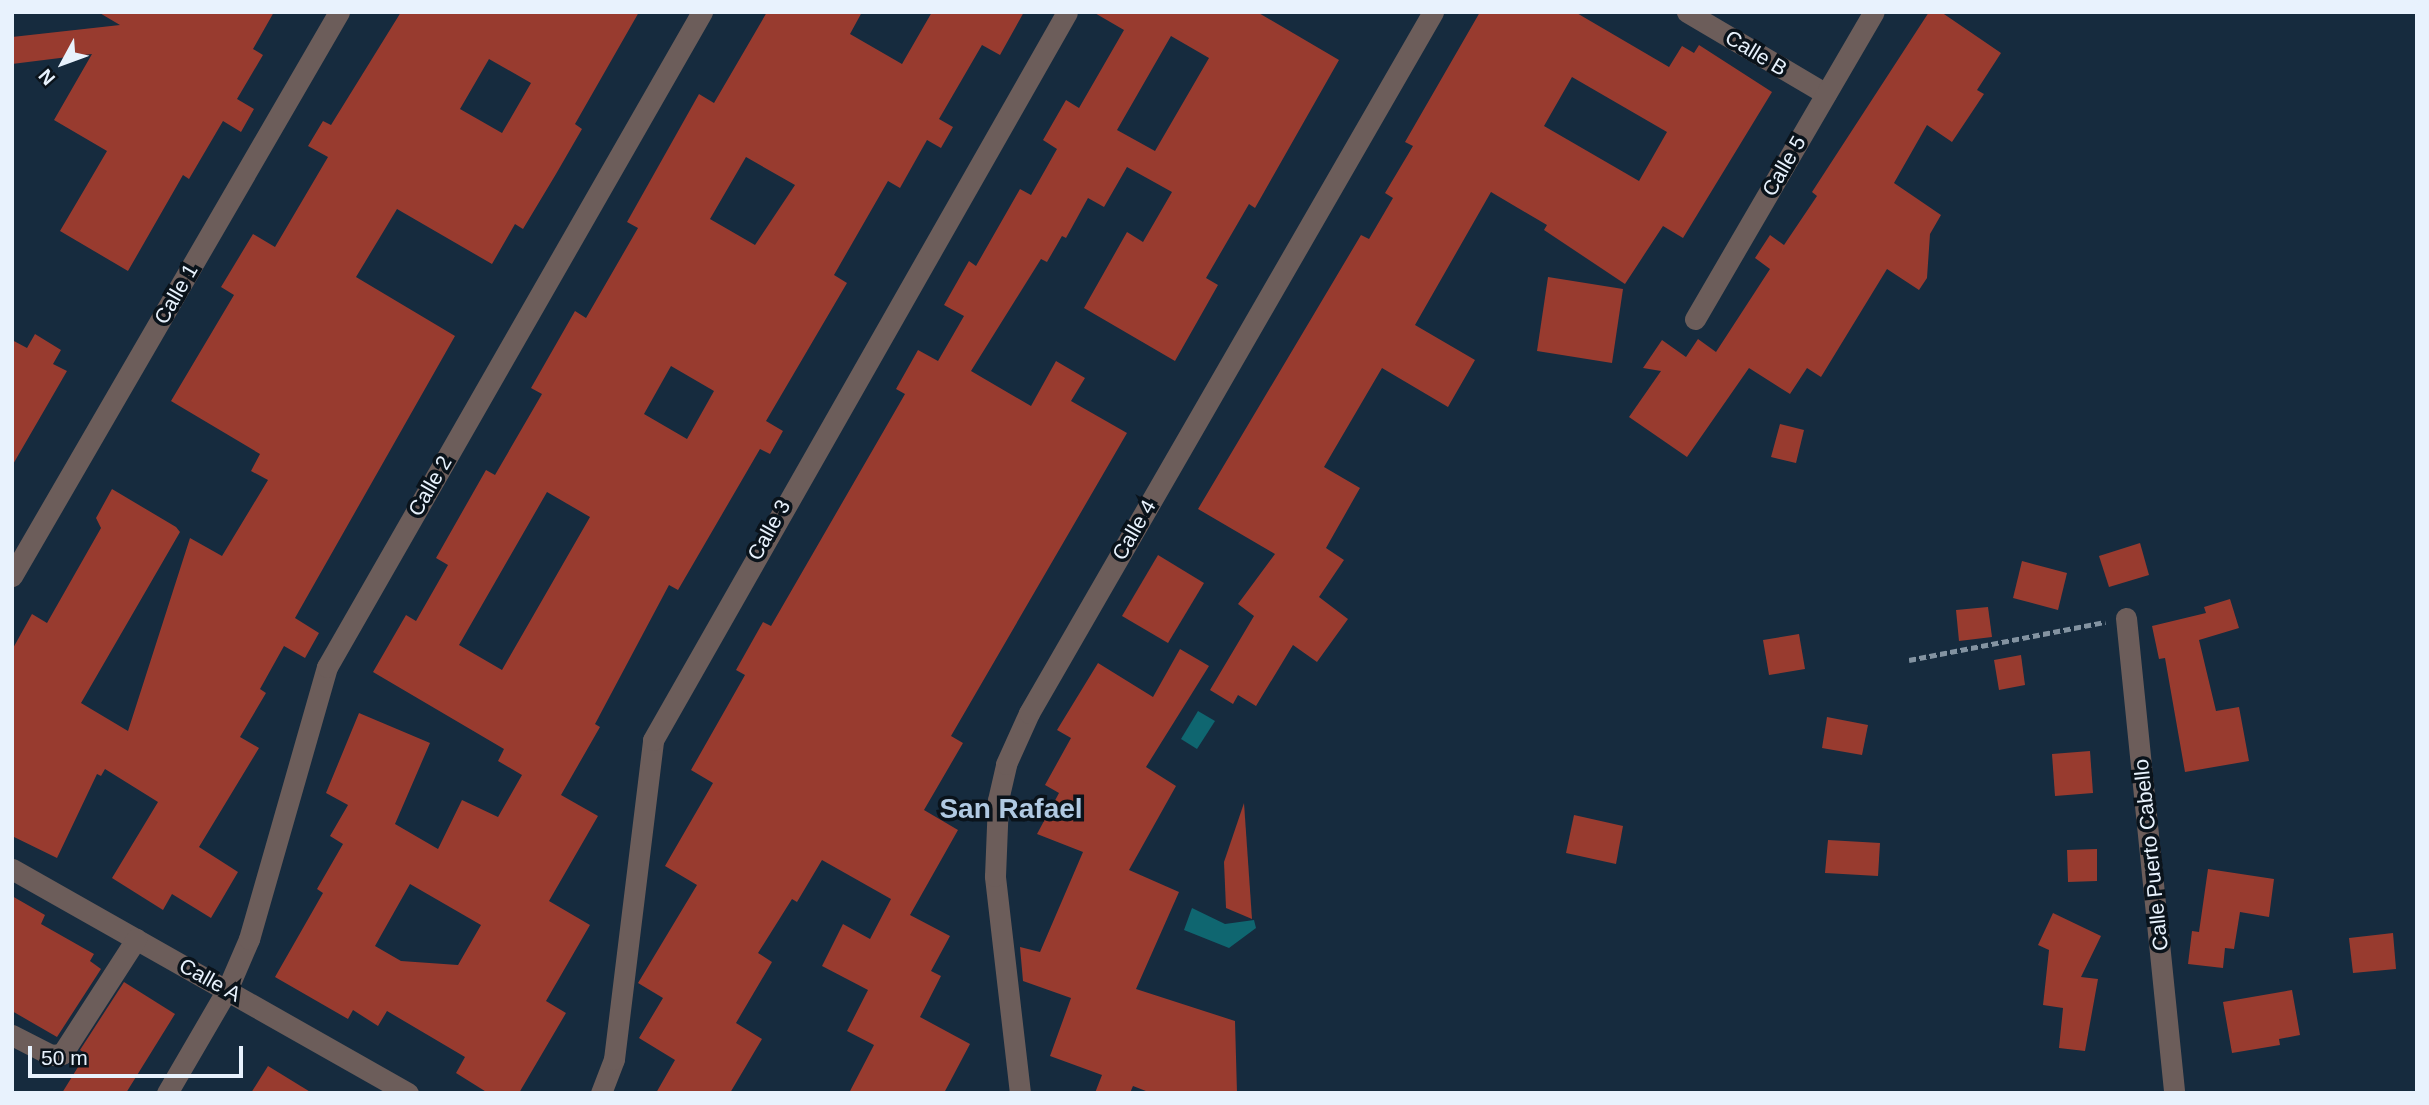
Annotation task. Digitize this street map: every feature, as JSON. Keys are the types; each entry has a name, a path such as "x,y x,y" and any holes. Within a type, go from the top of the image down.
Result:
{"street":[{"name":"Calle 1","path":"12,576 339,12"},
{"name":"Calle 2","path":"167,1093 227,990 249,939 327,667 702,12"},
{"name":"Calle 3","path":"601,1093 614,1059 653,740 1067,12"},
{"name":"Calle 4","path":"1020,1093 995,876 998,800 1006,764 1036,701 1433,12"},
{"name":"Calle B","path":"1687,12 1826,94"},
{"name":"Calle 5","path":"1695,319 1874,12"},
{"name":"Calle Puerto Cabello","path":"2126,618 2174,1093"},
{"name":"Calle A","path":"12,869 408,1093"},
{"path":"12,1035 51,1055 62,1054 136,939"}],"path":[{"path":"1909,660 2126,618"}],"shaded area":[{"path":"1198,711 1215,721 1197,749 1181,739"},
{"path":"1192,908 1225,924 1254,920 1256,928 1229,948 1184,930"}],"building":[{"path":"98,12 274,12 253,49 263,55 237,99 254,109 241,132 223,121 189,179 183,175 128,271 60,231 107,151 54,120 92,54 12,64 12,37 120,25"},
{"path":"401,12 639,12 575,124 582,129 556,174 523,229 515,224 492,264 397,209 356,277 455,336 295,618 319,633 305,658 284,646 260,689 266,693 240,737 259,748 199,847 238,872 211,918 172,894 163,910 112,878 158,802 105,769 101,776 97,774 57,858 12,836 12,650 32,614 47,623 101,528 96,518 112,489 176,527 180,532 81,703 128,731 190,538 222,556 268,480 251,471 260,454 171,401 234,295 221,287 253,234 275,247 328,157 308,146 323,121 331,125","holes":["489,59 531,83 502,133 460,109"]},
{"path":"767,12 862,12 850,34 902,64 932,12 1024,12 1000,55 982,45 939,119 953,127 941,148 927,140 900,188 888,181 834,275 847,283 766,421 783,431 770,454 760,449 678,590 669,585 595,724 600,727 561,795 598,816 549,901 590,925 546,1001 566,1013 519,1093 488,1093 456,1073 465,1057 387,1011 378,1026 353,1010 348,1019 275,977 323,893 317,889 343,844 330,836 348,805 326,793 359,713 430,743 395,824 438,849 462,800 498,817 522,775 498,761 504,749 373,672 406,615 416,621 448,565 436,558 486,470 495,475 542,394 531,388 575,311 586,318 638,228 627,222 699,94 714,103","holes":["746,157 795,185 755,245 710,219","671,366 714,391 687,439 644,414","547,492 590,517 502,670 459,645","410,884 481,925 458,965 401,961 375,946"]},
{"path":"1093,12 1257,12 1339,60 1255,208 1249,204 1206,278 1218,285 1175,361 1084,308 1127,232 1143,242 1172,192 1127,167 1104,207 1088,198 1066,238 1062,236 1047,262 1041,259 971,371 1031,406 1056,361 1085,378 1071,401 1127,433 951,736 963,743 924,810 958,830 910,915 950,936 931,971 941,976 920,1017 970,1044 944,1093 849,1093 874,1045 847,1031 868,990 822,966 843,924 870,939 891,899 822,860 797,902 792,899 758,953 772,962 736,1023 762,1039 730,1093 656,1093 675,1060 639,1038 663,998 638,983 697,885 665,866 713,783 691,770 745,675 736,670 763,622 771,626 905,394 896,389 918,350 938,361 964,316 944,305 969,261 976,266 1020,189 1031,195 1057,149 1043,140 1066,100 1079,108 1124,30","holes":["1171,36 1209,58 1155,151 1117,130"]},
{"path":"1480,12 1575,12 1669,67 1682,46 1694,53 1699,45 1772,92 1683,238 1663,226 1625,284 1544,230 1547,225 1491,192 1415,325 1475,360 1448,407 1382,368 1324,467 1360,488 1326,548 1344,560 1319,597 1348,619 1317,662 1293,645 1256,706 1238,695 1233,704 1210,690 1254,616 1238,604 1275,554 1198,509 1361,235 1369,239 1393,198 1385,193 1413,146 1405,142","holes":["1572,77 1667,132 1639,181 1544,126"]},
{"path":"1929,12 1941,12 2001,53 1977,90 1984,94 1952,142 1927,125 1894,183 1941,215 1930,234 1927,278 1919,290 1887,269 1821,377 1807,368 1790,394 1749,368 1687,457 1629,417 1661,371 1643,368 1662,340 1686,357 1698,339 1716,352 1770,269 1755,258 1770,235 1784,245 1817,196 1812,192"},
{"path":"1548,277 1623,289 1612,363 1537,351"},
{"path":"35,334 61,350 53,364 67,371 12,466 12,340 27,348"},
{"path":"1780,424 1804,430 1796,463 1771,457"},
{"path":"2140,543 2149,575 2109,587 2099,556"},
{"path":"1158,555 1204,583 1168,643 1122,616"},
{"path":"2022,561 2067,573 2058,610 2013,598"},
{"path":"2230,599 2239,628 2199,640 2216,711 2239,707 2249,761 2185,772 2165,658 2159,659 2152,626 2206,613 2204,607"},
{"path":"1988,607 1992,637 1959,641 1956,610"},
{"path":"1799,634 1805,669 1769,675 1763,640"},
{"path":"1180,649 1209,666 1146,767 1176,786 1129,870 1179,892 1136,989 1235,1021 1237,1093 1151,1093 1133,1086 1130,1093 1095,1093 1102,1075 1050,1056 1071,998 1023,981 1020,947 1040,952 1083,852 1037,834 1059,793 1045,785 1071,738 1057,730 1098,663 1153,697"},
{"path":"2021,655 2025,685 1999,690 1994,660"},
{"path":"1827,717 1868,725 1862,755 1822,748"},
{"path":"2090,751 2093,793 2055,796 2052,754"},
{"path":"1244,803 1252,919 1226,908 1224,862"},
{"path":"1574,815 1623,826 1616,864 1566,853"},
{"path":"1828,840 1880,843 1878,876 1825,873"},
{"path":"2097,849 2097,881 2068,882 2067,850"},
{"path":"2208,869 2274,879 2269,917 2240,912 2234,949 2225,948 2223,968 2188,964 2192,931 2199,932"},
{"path":"12,896 45,915 41,924 94,954 90,961 101,969 57,1037 12,1011"},
{"path":"2053,913 2101,936 2081,977 2098,979 2085,1051 2059,1048 2063,1008 2043,1005 2049,950 2038,945"},
{"path":"2393,933 2396,969 2353,973 2349,938"},
{"path":"124,982 175,1014 126,1093 62,1093 86,1054 80,1050"},
{"path":"2292,990 2300,1035 2279,1039 2280,1045 2232,1053 2223,1002"},
{"path":"268,1066 312,1093 251,1093"}],"district":[{"name":"San Rafael","path":"1011,809"}]}
